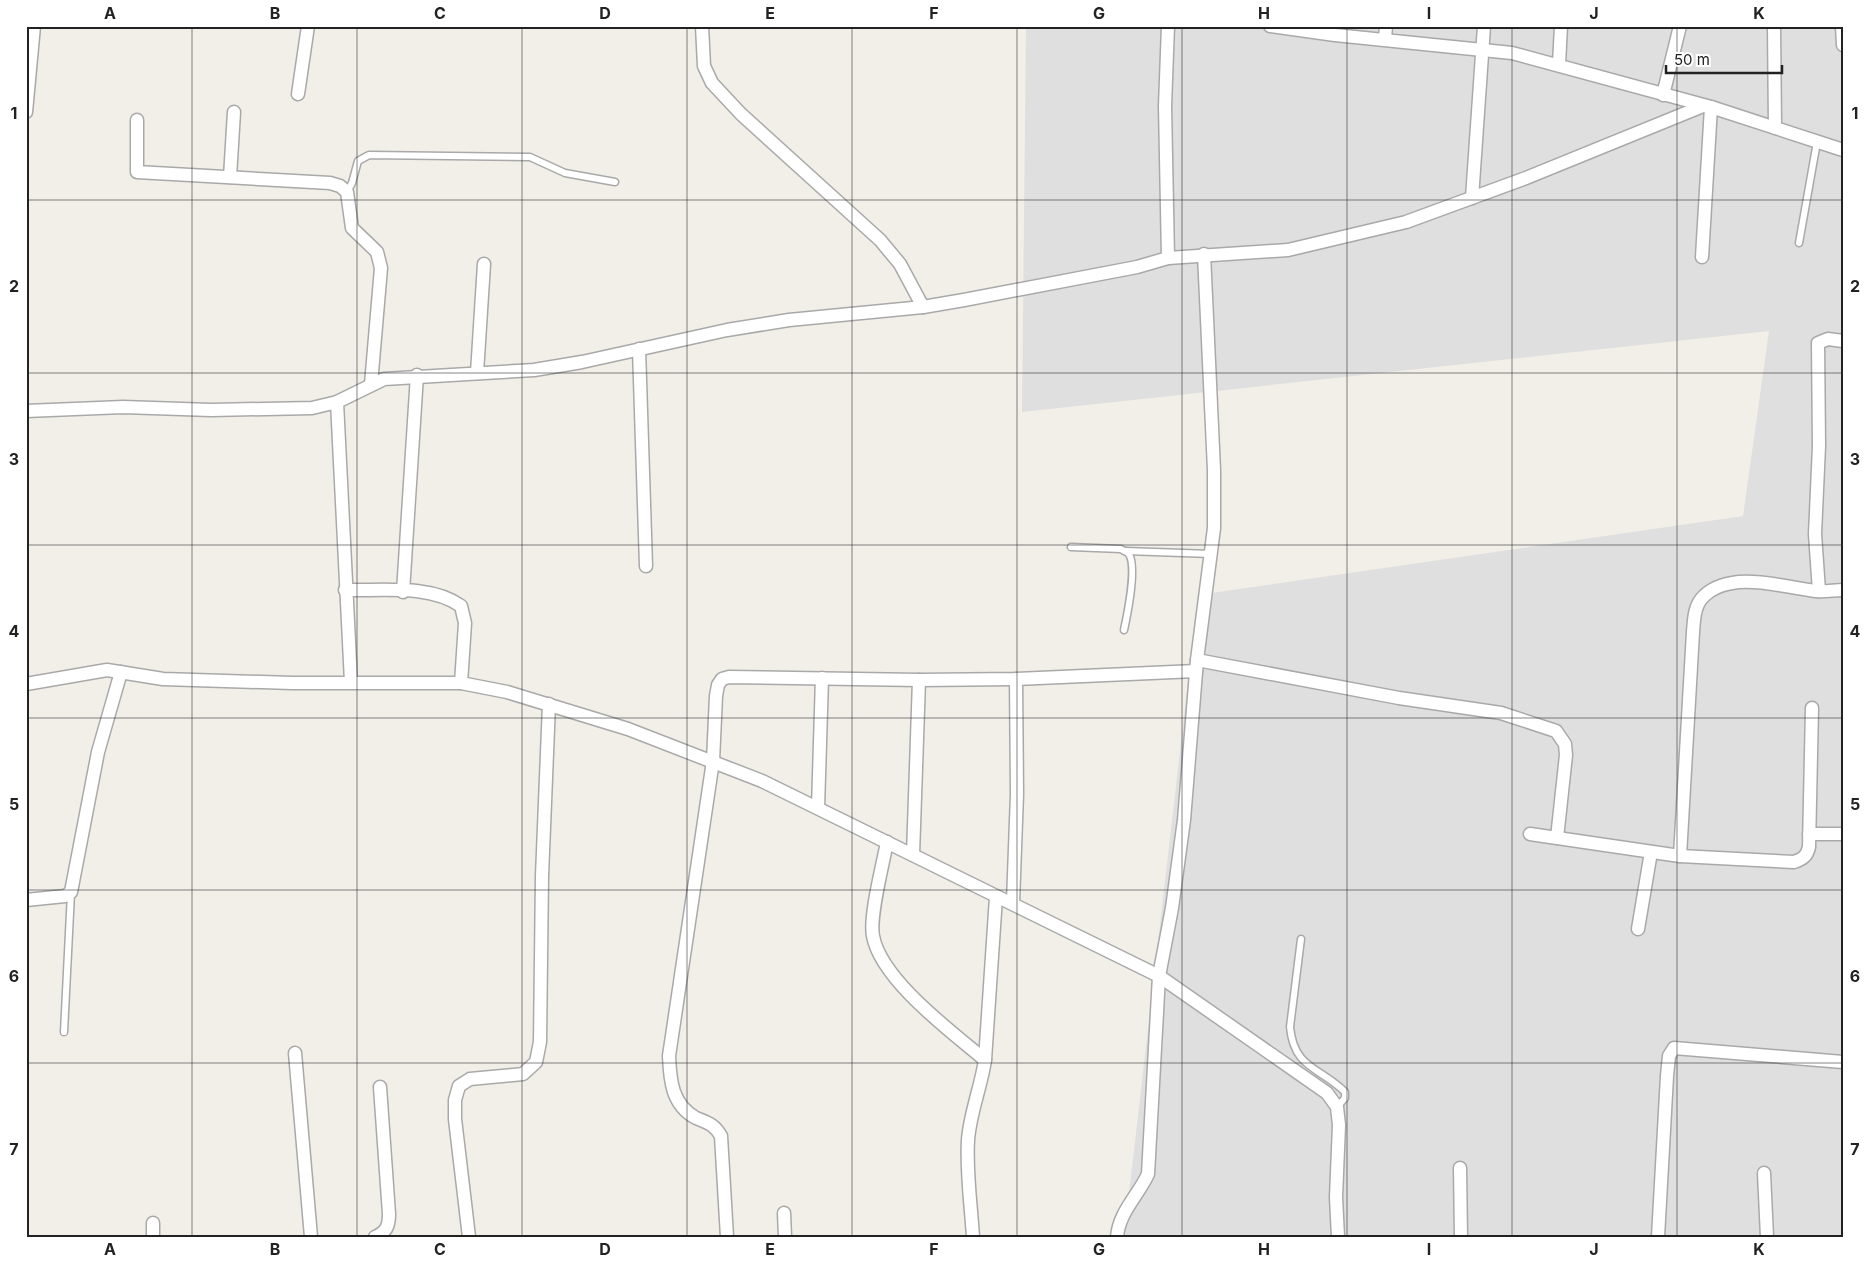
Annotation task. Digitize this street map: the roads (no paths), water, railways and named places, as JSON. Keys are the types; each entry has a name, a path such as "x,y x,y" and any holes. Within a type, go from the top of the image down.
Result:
{"street":[{"path":"26,112 34,26"},
{"path":"298,94 308,26"},
{"path":"702,26 704,66 712,83 741,114 880,240 900,264 922,307"},
{"path":"1168,26 1165,106 1168,258"},
{"path":"1270,26 1482,48 1512,53 1559,64 1707,106 1843,150"},
{"path":"1384,39 1386,26"},
{"path":"1472,198 1484,26"},
{"path":"1559,64 1561,26"},
{"path":"1663,94 1680,26"},
{"path":"1774,26 1775,128"},
{"path":"1842,26 1843,45"},
{"path":"26,410 123,407 283,410 312,408 337,402 384,379 534,370 727,330 790,320 922,307 1100,274 1168,258 1204,254 1288,250 1406,222 1707,106"},
{"path":"1702,257 1707,106"},
{"path":"230,177 234,112"},
{"path":"137,120 137,172 330,183 340,186 347,192 352,228 377,252 381,268 371,384"},
{"path":"1117,1237 1122,1216 1141,1190 1148,1174 1159,976 1172,908 1184,820 1196,666 1212,554 1214,470 1204,254"},
{"path":"477,373 484,264"},
{"path":"1819,591 1815,534 1820,446 1818,343 1828,339 1843,341"},
{"path":"639,349 646,566"},
{"path":"403,592 417,376"},
{"path":"337,402 351,682"},
{"path":"1680,856 1694,612 1702,597 1715,588 1728,583 1743,582 1819,591 1843,590"},
{"path":"345,590 424,592 449,597 461,606 465,623 461,683"},
{"path":"727,1237 721,1136 714,1124 695,1117 681,1106 670,1084 671,1040 713,761 716,696 718,685 722,679 728,677 919,680 1016,679 1196,666 1501,713 1556,732 1562,737 1566,754 1557,838"},
{"path":"26,684 95,671 120,672 163,679 461,683 506,692 549,704 628,729 713,761 818,808 996,897 1013,902 1159,976 1327,1093 1337,1107 1340,1125 1336,1197 1338,1237"},
{"path":"26,900 56,898 71,892 98,752 120,672"},
{"path":"818,808 822,678"},
{"path":"1013,902 1017,794 1016,679"},
{"path":"914,855 919,680"},
{"path":"469,1237 455,1119 455,1100 458,1086 470,1079 523,1074 536,1062 540,1042 542,876 549,704"},
{"path":"1530,834 1680,856 1794,862 1807,855 1812,708"},
{"path":"1809,834 1843,834"},
{"path":"887,842 873,920 873,936 877,950 894,976 914,1000 985,1060"},
{"path":"1638,928 1651,852"},
{"path":"973,1237 968,1141 970,1121 982,1084 985,1060 996,897"},
{"path":"1658,1237 1667,1076 1669,1056 1674,1048 1843,1062"},
{"path":"295,1053 311,1237"},
{"path":"375,1237 384,1233 389,1225 390,1214 380,1087"},
{"path":"1460,1168 1461,1237"},
{"path":"1764,1173 1767,1237"},
{"path":"784,1213 785,1237"},
{"path":"153,1223 153,1237"}],"lane":[{"path":"1798,243 1818,142"},
{"path":"347,192 352,183 358,161 370,155 519,155 539,160 565,173 615,182"},
{"path":"1071,547 1212,554"},
{"path":"1124,630 1129,606 1131,561 1128,553 1125,551"},
{"path":"64,1032 71,892"},
{"path":"1301,939 1290,1027 1291,1042 1296,1053 1306,1064 1345,1092 1346,1098 1337,1107"}]}
